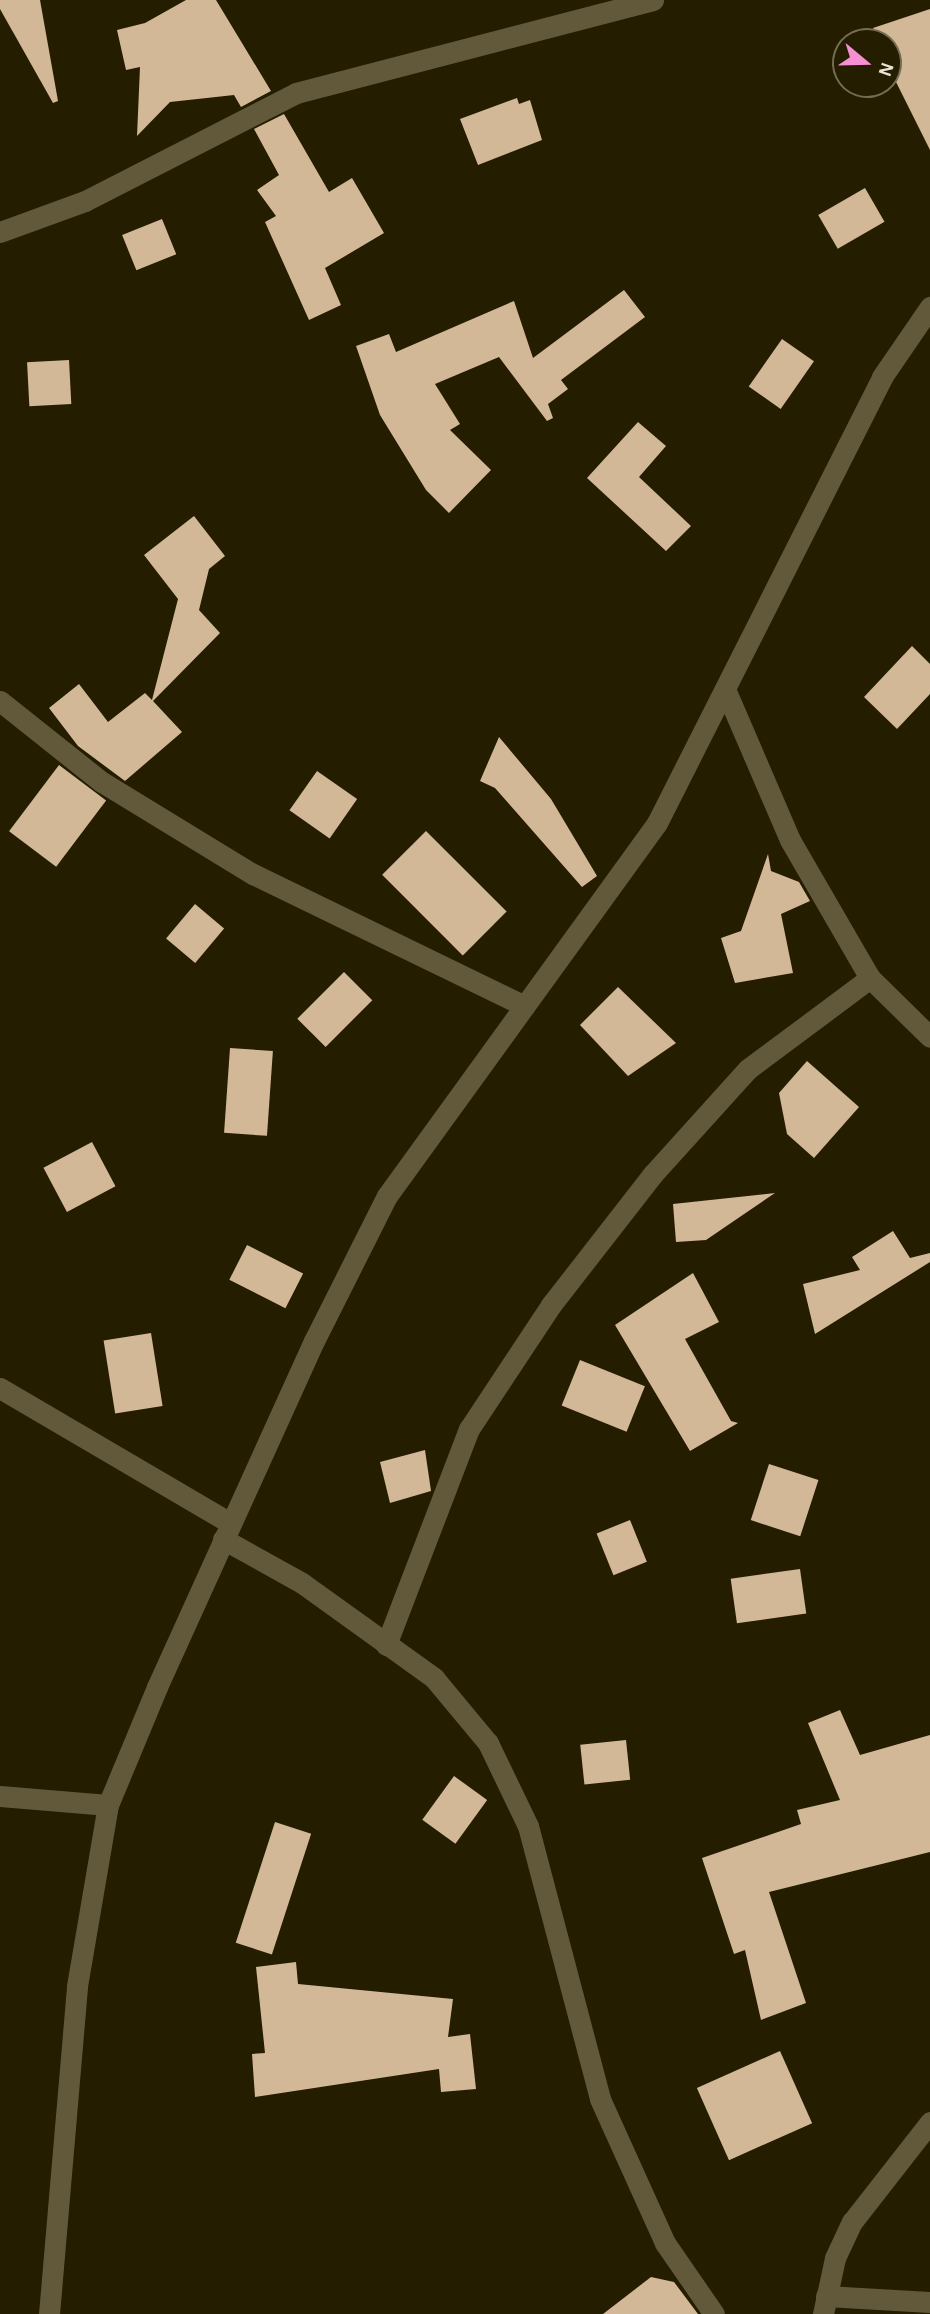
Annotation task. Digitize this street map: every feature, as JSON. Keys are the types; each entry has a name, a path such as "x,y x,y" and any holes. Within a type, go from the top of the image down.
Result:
{"street":[{"path":"0,232 85,201 296,93 653,0"},
{"path":"49,2314 77,1986 108,1805 227,1531 387,1196 657,822 882,377 930,307"},
{"path":"725,689 790,839 870,978 930,1037"},
{"path":"0,701 102,782 253,874 525,1006"},
{"path":"386,1644 469,1429 551,1305 653,1174 748,1069 870,978"},
{"path":"0,1388 227,1531 434,1678 488,1743 528,1826 600,2099 665,2243 714,2314"},
{"path":"0,1796 108,1805"},
{"path":"930,2122 852,2222 835,2258 824,2305 930,2302"}],"building":[{"path":"0,0 40,0 58,101 53,103 0,9"},
{"path":"186,0 216,0 271,91 241,107 234,95 170,102 137,136 140,67 126,70 117,30 145,23"},
{"path":"930,9 930,150 902,94 902,28 873,28"},
{"path":"517,98 519,104 530,100 542,140 478,165 460,119"},
{"path":"284,114 329,192 352,178 384,233 325,268 341,305 309,320 265,222 276,216 257,190 279,175 254,129"},
{"path":"865,188 884,222 838,249 818,215"},
{"path":"162,219 176,254 136,270 122,235"},
{"path":"624,290 645,317 561,380 568,389 548,404 553,418 547,421 499,357 435,384 460,424 450,430 491,470 449,513 426,490 380,415 356,346 389,334 396,352 514,301 533,358"},
{"path":"782,339 814,361 781,409 749,387"},
{"path":"69,360 71,404 29,406 27,362"},
{"path":"638,422 666,446 639,477 691,526 666,551 587,478"},
{"path":"194,516 225,556 209,569 199,610 220,633 153,701 182,732 125,781 78,746 49,708 79,684 108,722 145,693 152,700 178,599 144,555"},
{"path":"912,646 930,664 930,694 897,729 864,697"},
{"path":"499,737 551,799 597,876 582,887 495,788 480,781"},
{"path":"59,765 106,801 56,867 9,831"},
{"path":"317,771 357,799 330,838 289,810"},
{"path":"426,831 507,912 463,955 382,875"},
{"path":"768,854 771,871 799,882 810,901 781,914 793,973 735,983 721,938 741,931"},
{"path":"195,904 224,928 195,963 166,938"},
{"path":"344,972 372,1000 326,1047 297,1019"},
{"path":"618,987 676,1043 628,1076 580,1025"},
{"path":"230,1048 273,1051 267,1136 224,1133"},
{"path":"807,1061 859,1107 814,1158 787,1134 779,1093"},
{"path":"92,1142 115,1186 67,1212 43,1168"},
{"path":"775,1193 706,1240 676,1242 673,1204"},
{"path":"893,1231 910,1258 930,1253 930,1262 815,1334 803,1284 860,1270 852,1257"},
{"path":"247,1245 303,1274 285,1308 229,1280"},
{"path":"693,1273 719,1322 685,1339 731,1421 738,1423 690,1451 615,1325"},
{"path":"151,1333 163,1406 115,1414 104,1341"},
{"path":"580,1360 645,1386 627,1432 562,1405"},
{"path":"425,1450 431,1491 390,1503 380,1462"},
{"path":"769,1464 818,1480 800,1536 751,1520"},
{"path":"630,1520 647,1562 613,1575 597,1533"},
{"path":"800,1569 806,1614 737,1623 731,1579"},
{"path":"840,1710 860,1755 930,1735 930,1852 769,1892 806,2003 761,2020 745,1950 734,1954 702,1858 801,1824 797,1810 840,1800 808,1723"},
{"path":"626,1740 630,1780 584,1785 580,1745"},
{"path":"454,1776 487,1800 455,1844 422,1820"},
{"path":"275,1822 311,1834 272,1955 236,1943"},
{"path":"296,1962 298,1984 453,1999 448,2037 470,2034 476,2089 441,2092 439,2069 255,2097 252,2054 265,2053 256,1967"},
{"path":"780,2051 812,2123 729,2160 697,2088"},
{"path":"651,2277 674,2282 698,2314 603,2314"}]}
